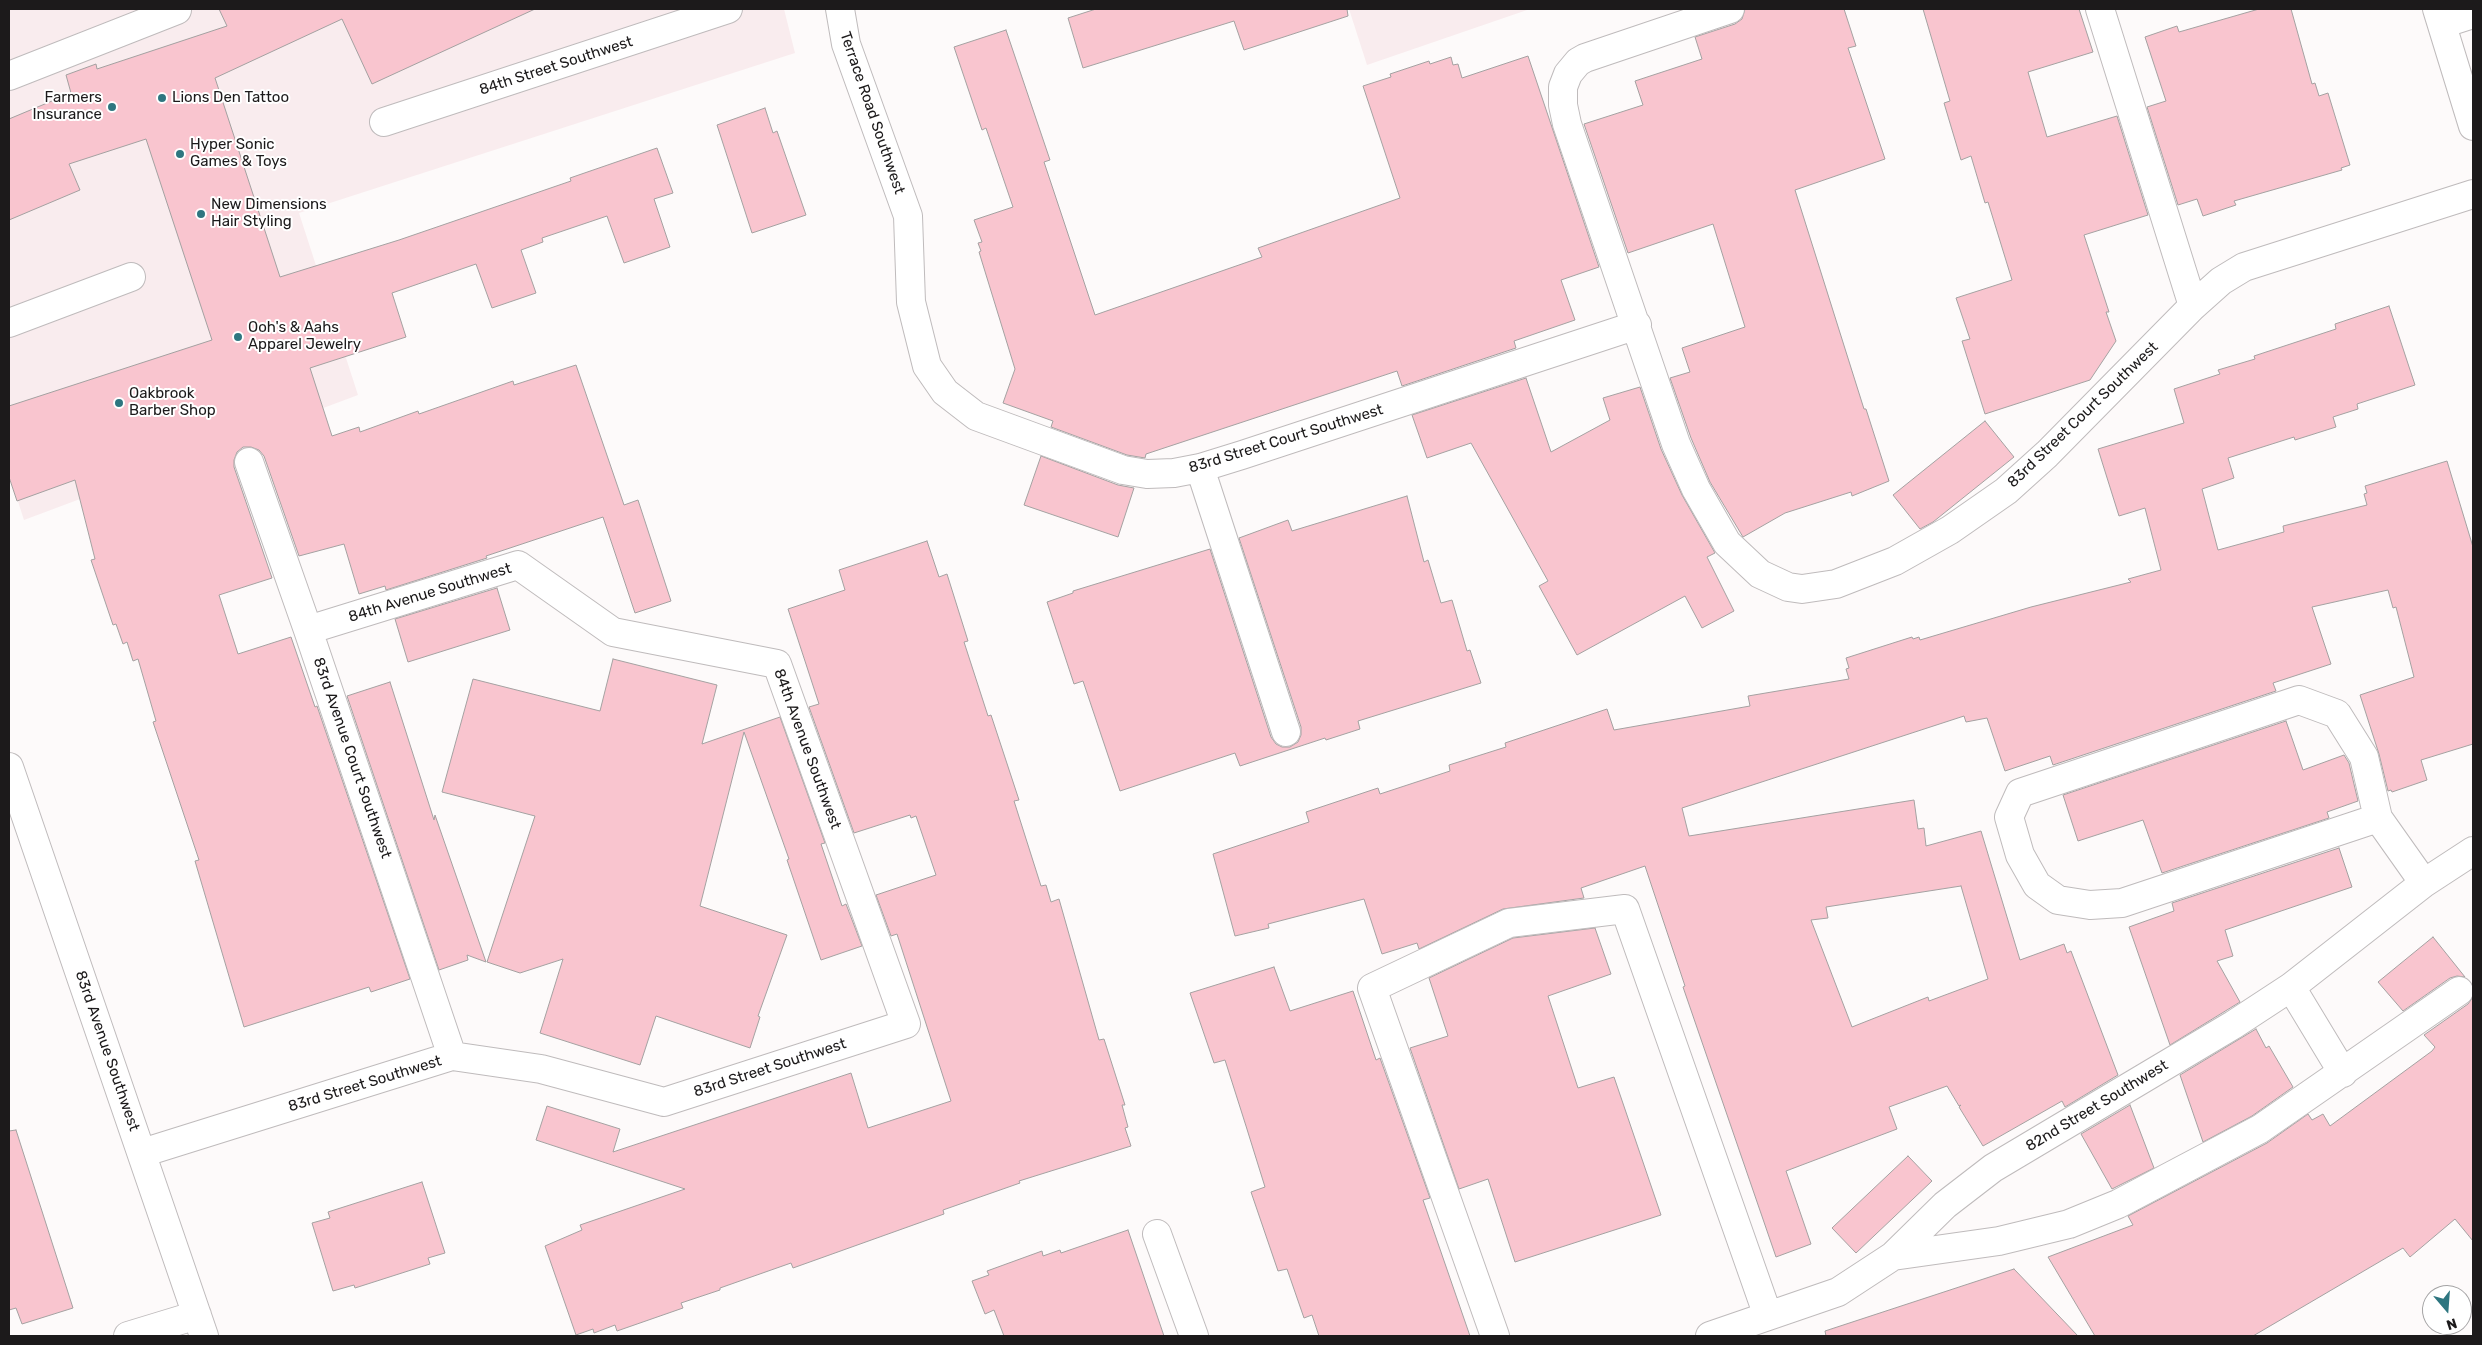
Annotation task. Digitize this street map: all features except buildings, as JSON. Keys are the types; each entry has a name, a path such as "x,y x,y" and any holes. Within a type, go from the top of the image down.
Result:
{"street":[{"name":"Terrace Road Southwest","path":"840,9 846,44 908,216"},
{"name":"83rd Street Court Southwest","path":"1730,9 1592,54 1578,62 1571,70 1563,87 1563,105 1567,124 1676,444 1712,520 1727,543 1760,574 1782,584 1802,590 1836,584 1895,561 1950,530 2006,490 2047,454 2193,306 2221,281 2244,267 2473,194"},
{"path":"2100,9 2193,306"},
{"path":"9,76 177,10"},
{"name":"84th Street Southwest","path":"384,122 714,11"},
{"path":"2473,14 2440,17 2473,126"},
{"name":"83rd Street Court Southwest","path":"908,216 911,302 927,366 945,392 976,416 1123,470 1147,474 1174,473 1200,468 1636,325"},
{"path":"9,323 131,276"},
{"name":"83rd Avenue Court Southwest","path":"249,462 308,630 452,1056"},
{"path":"1200,468 1286,732"},
{"name":"84th Avenue Southwest","path":"308,630 518,565 613,632 777,664 906,1024"},
{"path":"2378,818 2122,903 2090,905 2058,900 2037,885 2020,855 2009,817 2020,794 2299,700 2337,714 2364,757 2378,818 2424,883"},
{"name":"83rd Avenue Southwest","path":"9,767 200,1325"},
{"name":"82nd Street Southwest","path":"1710,1336 1838,1292 1893,1256 1945,1204 1993,1168 2233,1025 2291,987 2424,883 2473,851"},
{"path":"1495,1336 1372,988 1508,922 1625,910 1768,1316"},
{"path":"2291,987 2343,1073"},
{"path":"1893,1256 1999,1242 2068,1224 2118,1204 2260,1129 2459,991"},
{"name":"83rd Street Southwest","path":"142,1153 452,1056 541,1069 664,1102 906,1024"},
{"path":"1157,1234 1194,1336"},
{"path":"128,1336 200,1325"}],"shaded area":[{"path":"9,9 784,9 795,53 299,213 358,395 24,520 9,474"},
{"path":"1349,9 1530,9 1367,65"}],"place":[{"name":"Lions Den Tattoo","path":"162,98"},
{"name":"Farmers Insurance","path":"112,107"},
{"name":"Hyper Sonic Games & Toys","path":"180,154"},
{"name":"New Dimensions Hair Styling","path":"201,214"},
{"name":"Ooh's & Aahs Apparel Jewelry","path":"238,337"},
{"name":"Oakbrook Barber Shop","path":"119,403"}]}
